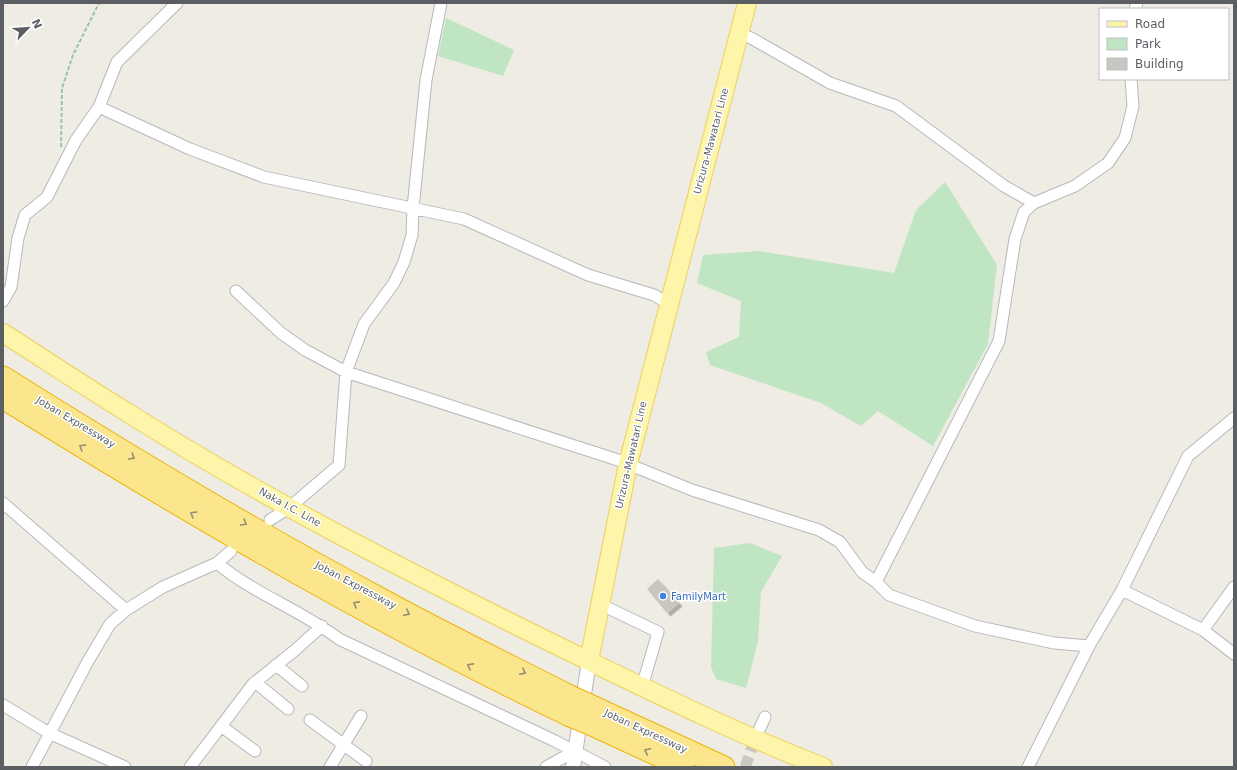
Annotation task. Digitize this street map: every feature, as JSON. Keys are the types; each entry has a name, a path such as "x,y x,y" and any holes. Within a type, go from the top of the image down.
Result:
{"highway":[{"name":"Joban Expressway","path":"3,377 77,423 300,555 683,767"},
{"name":"Joban Expressway","path":"3,398 226,534 505,685 569,705"},
{"name":"Joban Expressway","path":"592,716 724,767"}],"main road":[{"name":"Urizura-Mawatari Line","path":"589,661 628,464 747,3"},
{"name":"Naka I.C. Line","path":"3,333 126,412 290,507 441,588 589,661"},
{"path":"589,661 705,717 823,767"}],"street":[{"path":"3,301 12,287 18,238 25,215 47,198 76,140 99,107 117,62 177,3"},
{"path":"270,520 290,507 339,465 346,372 364,324 394,283 404,262 412,235 413,208 426,80 441,3"},
{"path":"739,33 752,38 830,83 896,106 1004,186 1034,202"},
{"path":"876,582 999,341 1015,239 1024,212 1034,202 1075,186 1108,163 1125,138 1133,106 1131,80"},
{"path":"99,107 190,148 264,177 464,219 588,275 654,295 669,304"},
{"path":"236,291 281,333 305,350 346,372 628,464 692,490 819,530 840,542 862,572 876,582 889,595 975,626 1054,643 1089,646"},
{"path":"1028,767 1089,646 1122,590 1188,456 1234,418"},
{"path":"3,503 126,610"},
{"path":"32,767 86,663 110,624 126,610 163,587 217,563 231,551"},
{"path":"217,563 233,577 322,626 339,639 575,751 605,767"},
{"path":"1202,630 1234,588"},
{"path":"1122,590 1202,630 1234,654"},
{"path":"600,604 658,632 642,687"},
{"path":"190,767 255,682 322,626"},
{"path":"573,767 589,661"},
{"path":"276,665 302,686"},
{"path":"255,682 288,709"},
{"path":"3,705 49,733 108,763 125,767"},
{"path":"330,767 361,716"},
{"path":"760,728 765,717"},
{"path":"310,720 366,761"},
{"path":"221,726 255,752"},
{"path":"546,767 575,751"}],"path":[{"path":"61,149 62,88 73,55 99,3"}],"green space":[{"path":"446,18 514,50 503,76 438,56"},
{"path":"945,182 997,265 988,344 933,446 878,411 861,426 821,403 710,365 706,352 739,337 741,301 697,283 703,255 759,251 894,273 916,210"},
{"path":"750,543 782,556 761,592 758,641 746,688 716,679 711,667 714,548"}],"building":[{"name":"FamilyMart","path":"658,579 679,603 667,613 647,589"}],"tunnel":[{"path":"745,767 757,734"}],"place":[{"name":"FamilyMart","path":"663,596"}]}
